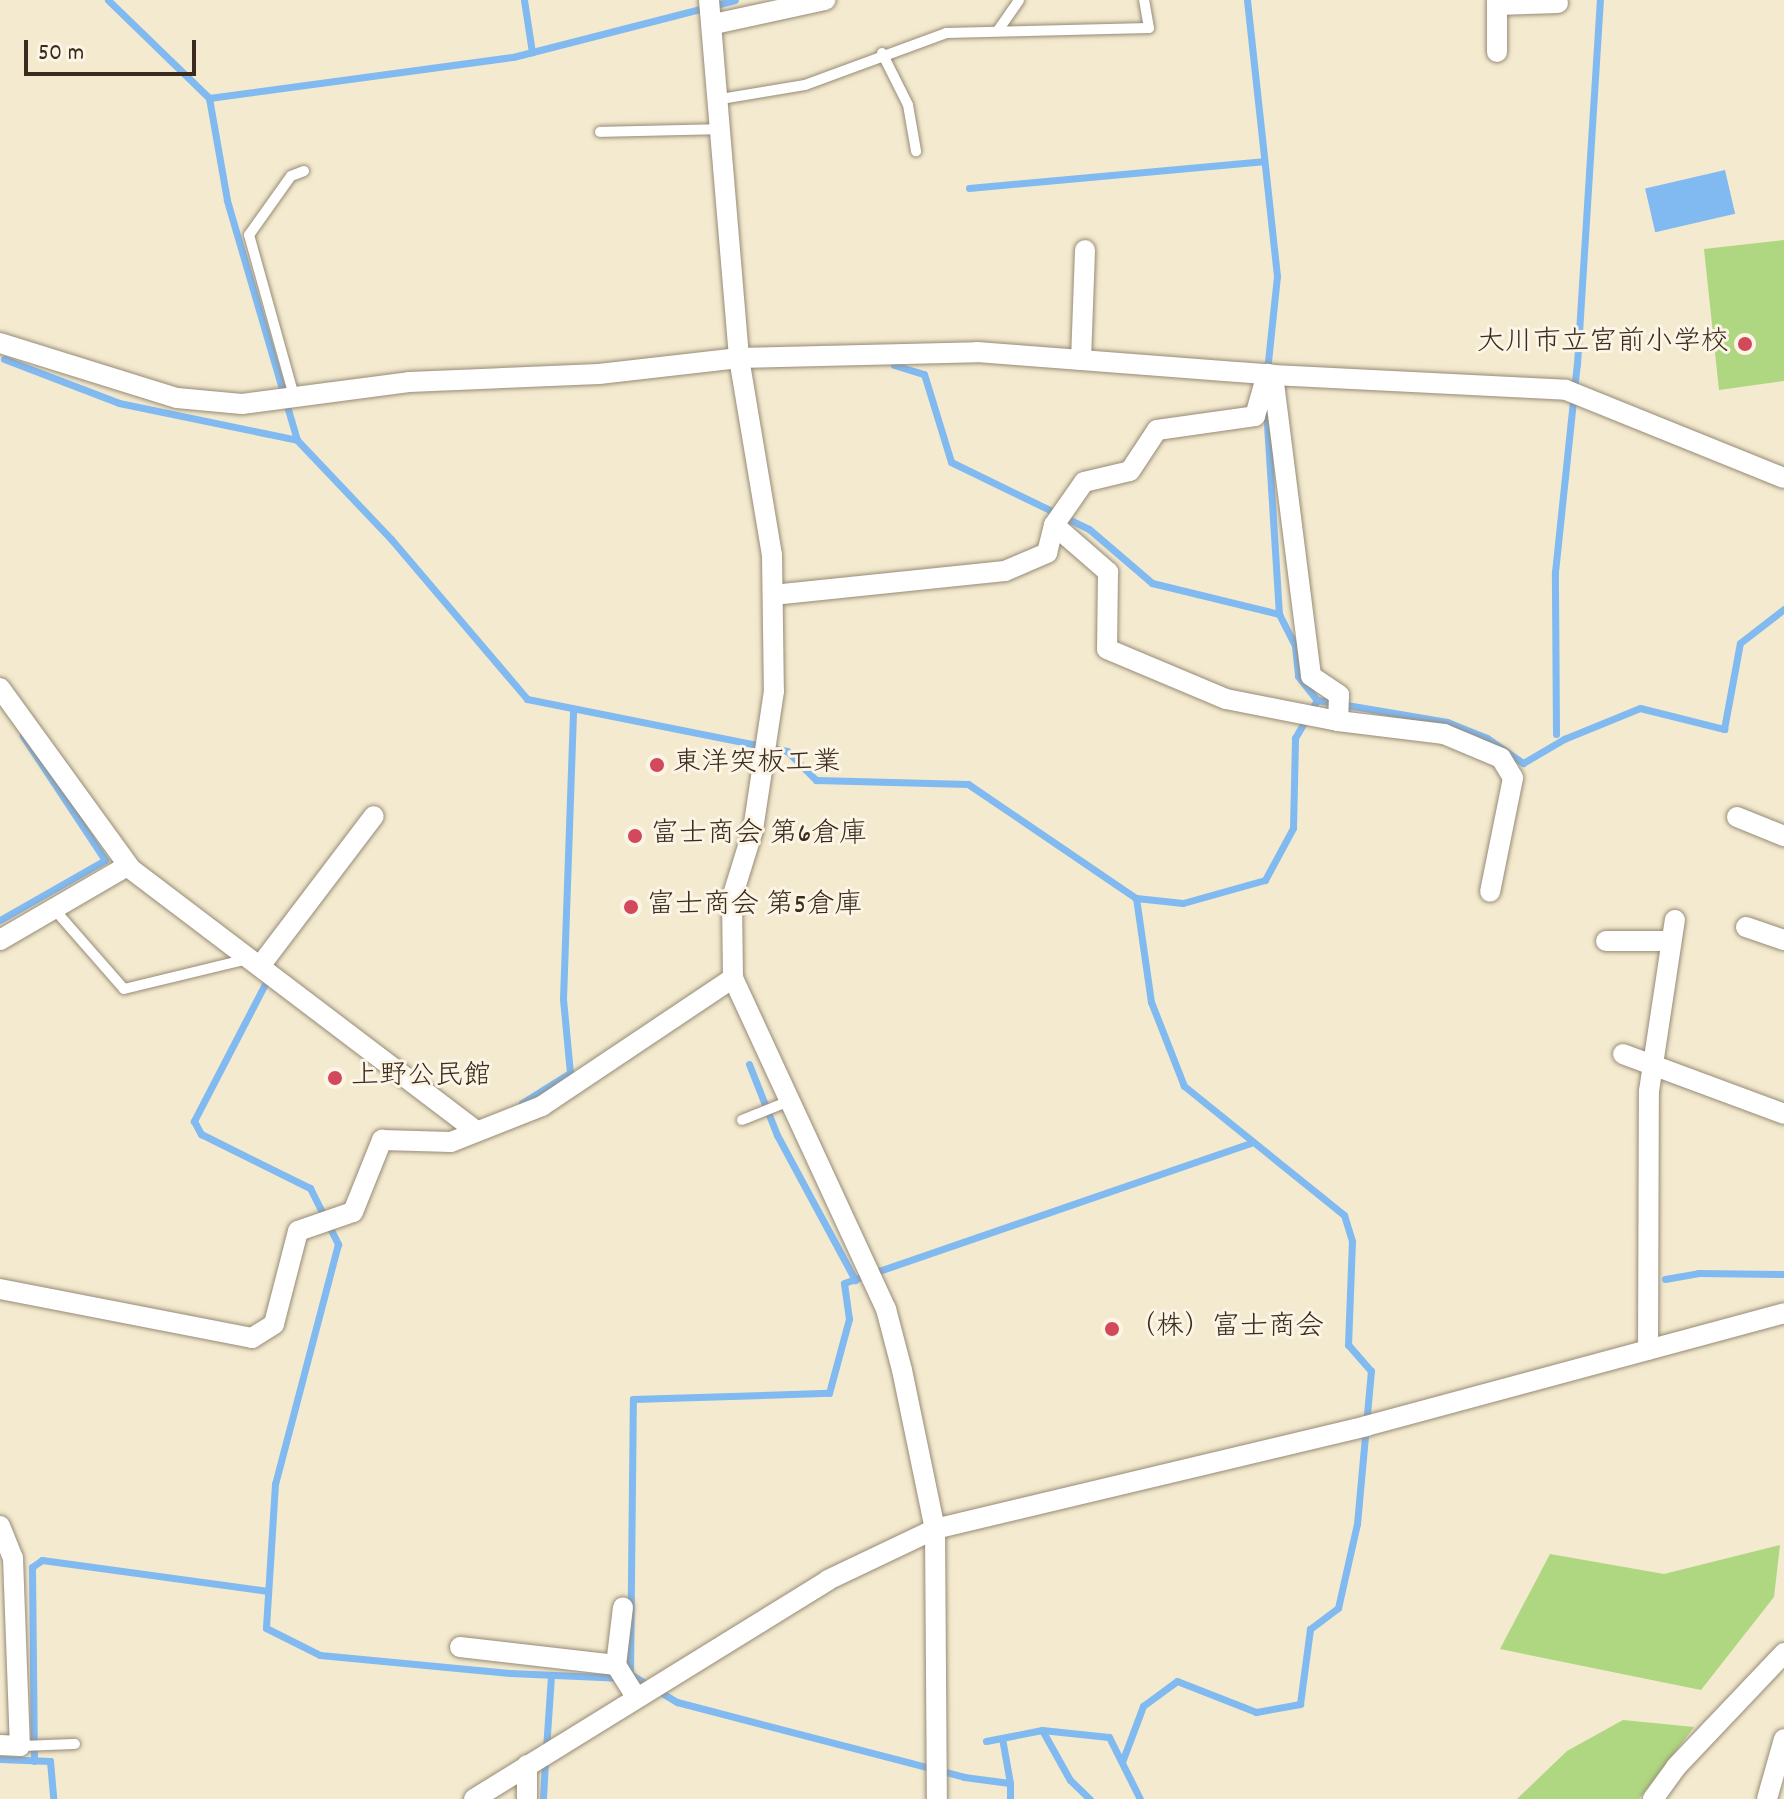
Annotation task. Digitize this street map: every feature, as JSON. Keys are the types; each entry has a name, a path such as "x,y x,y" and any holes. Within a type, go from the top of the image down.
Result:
{"street":[{"path":"825,0 712,13 739,358 772,555 773,595 774,691 753,830 732,898 733,978 782,1104 886,1309 935,1529 937,1792"},
{"path":"1497,52 1497,3 1558,3"},
{"path":"1081,360 1085,250"},
{"path":"0,343 177,398 242,404 409,382 599,374 739,358 977,352 1270,375 1574,393 1784,478"},
{"path":"773,595 1005,571 1047,553 1054,525 1084,482 1130,471 1157,430 1255,416 1270,375"},
{"path":"1270,375 1311,676 1339,695 1338,721"},
{"path":"1054,525 1108,572 1107,649 1226,699 1338,721 1444,734 1501,758 1513,778 1490,892"},
{"path":"0,688 124,870 255,962 471,1125"},
{"path":"255,962 374,816"},
{"path":"1737,817 1784,836"},
{"path":"0,940 124,870"},
{"path":"1746,927 1784,940"},
{"path":"1606,941 1673,930 1652,1065 1648,1350"},
{"path":"0,1289 252,1338 274,1324 298,1231 353,1212 382,1140 451,1142 471,1125 542,1106 733,978"},
{"path":"1623,1054 1784,1114"},
{"path":"474,1799 527,1765 633,1681 828,1580 935,1529 1366,1426 1784,1313"},
{"path":"0,1526 13,1558 8,1604 10,1745"},
{"path":"623,1607 633,1681"},
{"path":"460,1647 633,1681"},
{"path":"1653,1799 1676,1767 1784,1653"},
{"path":"1767,1799 1784,1739"},
{"path":"527,1765 527,1799"}],"lane":[{"path":"999,29 1019,0"},
{"path":"721,99 805,85 882,53 946,33 999,29 1097,33 1149,28 1144,0"},
{"path":"882,53 908,105 916,151"},
{"path":"600,132 723,129"},
{"path":"294,396 249,235 291,176 304,171"},
{"path":"54,909 124,989 227,964 255,962"},
{"path":"742,1120 782,1104"},
{"path":"10,1745 75,1744"}],"green space":[{"path":"1784,240 1784,381 1719,390 1704,249"},
{"path":"1780,1545 1774,1597 1701,1690 1500,1649 1550,1554 1664,1574"},
{"path":"1623,1720 1694,1727 1639,1799 1517,1799 1567,1751"}],"water":[{"path":"1725,170 1735,214 1655,232 1645,188"}],"waterway":[{"path":"108,0 209,98 513,57 735,0"},
{"path":"524,0 532,52"},
{"path":"1247,0 1277,276 1267,371"},
{"path":"1556,734 1555,572 1577,364 1600,0"},
{"path":"4,359 119,403 297,440 227,200 209,98"},
{"path":"969,188 1263,161"},
{"path":"894,365 924,374 951,462 1089,529 1152,583 1279,614 1295,646 1298,676 1317,700 1447,722 1487,738 1523,763 1564,739 1640,708 1724,729 1740,643 1784,609"},
{"path":"1266,408 1279,614"},
{"path":"297,440 391,539 527,699 787,751 816,780 968,784 1136,898"},
{"path":"1122,1762 1143,1706 1177,1681 1256,1712 1300,1704 1310,1629 1338,1608 1357,1524 1371,1371 1348,1345 1352,1241 1344,1215 1184,1086 1151,1002 1136,898 1183,903 1265,880 1293,828 1295,738 1317,700"},
{"path":"522,1103 570,1073 563,999 573,709"},
{"path":"0,920 105,860 23,736"},
{"path":"266,982 194,1121 201,1134 310,1188 338,1244 275,1484 266,1628 320,1655 510,1673 623,1678 630,1674 677,1702 964,1777 1010,1783 1010,1799"},
{"path":"749,1064 777,1135 855,1280"},
{"path":"630,1674 633,1399 829,1393 849,1319 844,1283 1251,1143"},
{"path":"1665,1279 1698,1273 1784,1274"},
{"path":"34,1761 32,1567 42,1560 268,1591"},
{"path":"546,1749 551,1675"},
{"path":"1042,1730 1070,1780 1090,1799"},
{"path":"986,1741 1042,1730 1109,1737 1140,1799"},
{"path":"1002,1738 1010,1783"},
{"path":"0,1759 50,1761 53,1799"},
{"path":"543,1799 545,1761"}],"place":[{"name":"大川市立宮前小学校","path":"1745,344"},
{"name":"東洋突板工業","path":"657,765"},
{"name":"富士商会 第6倉庫","path":"635,836"},
{"name":"富士商会 第5倉庫","path":"631,907"},
{"name":"上野公民館","path":"335,1078"},
{"name":"（株）富士商会","path":"1112,1329"}]}
